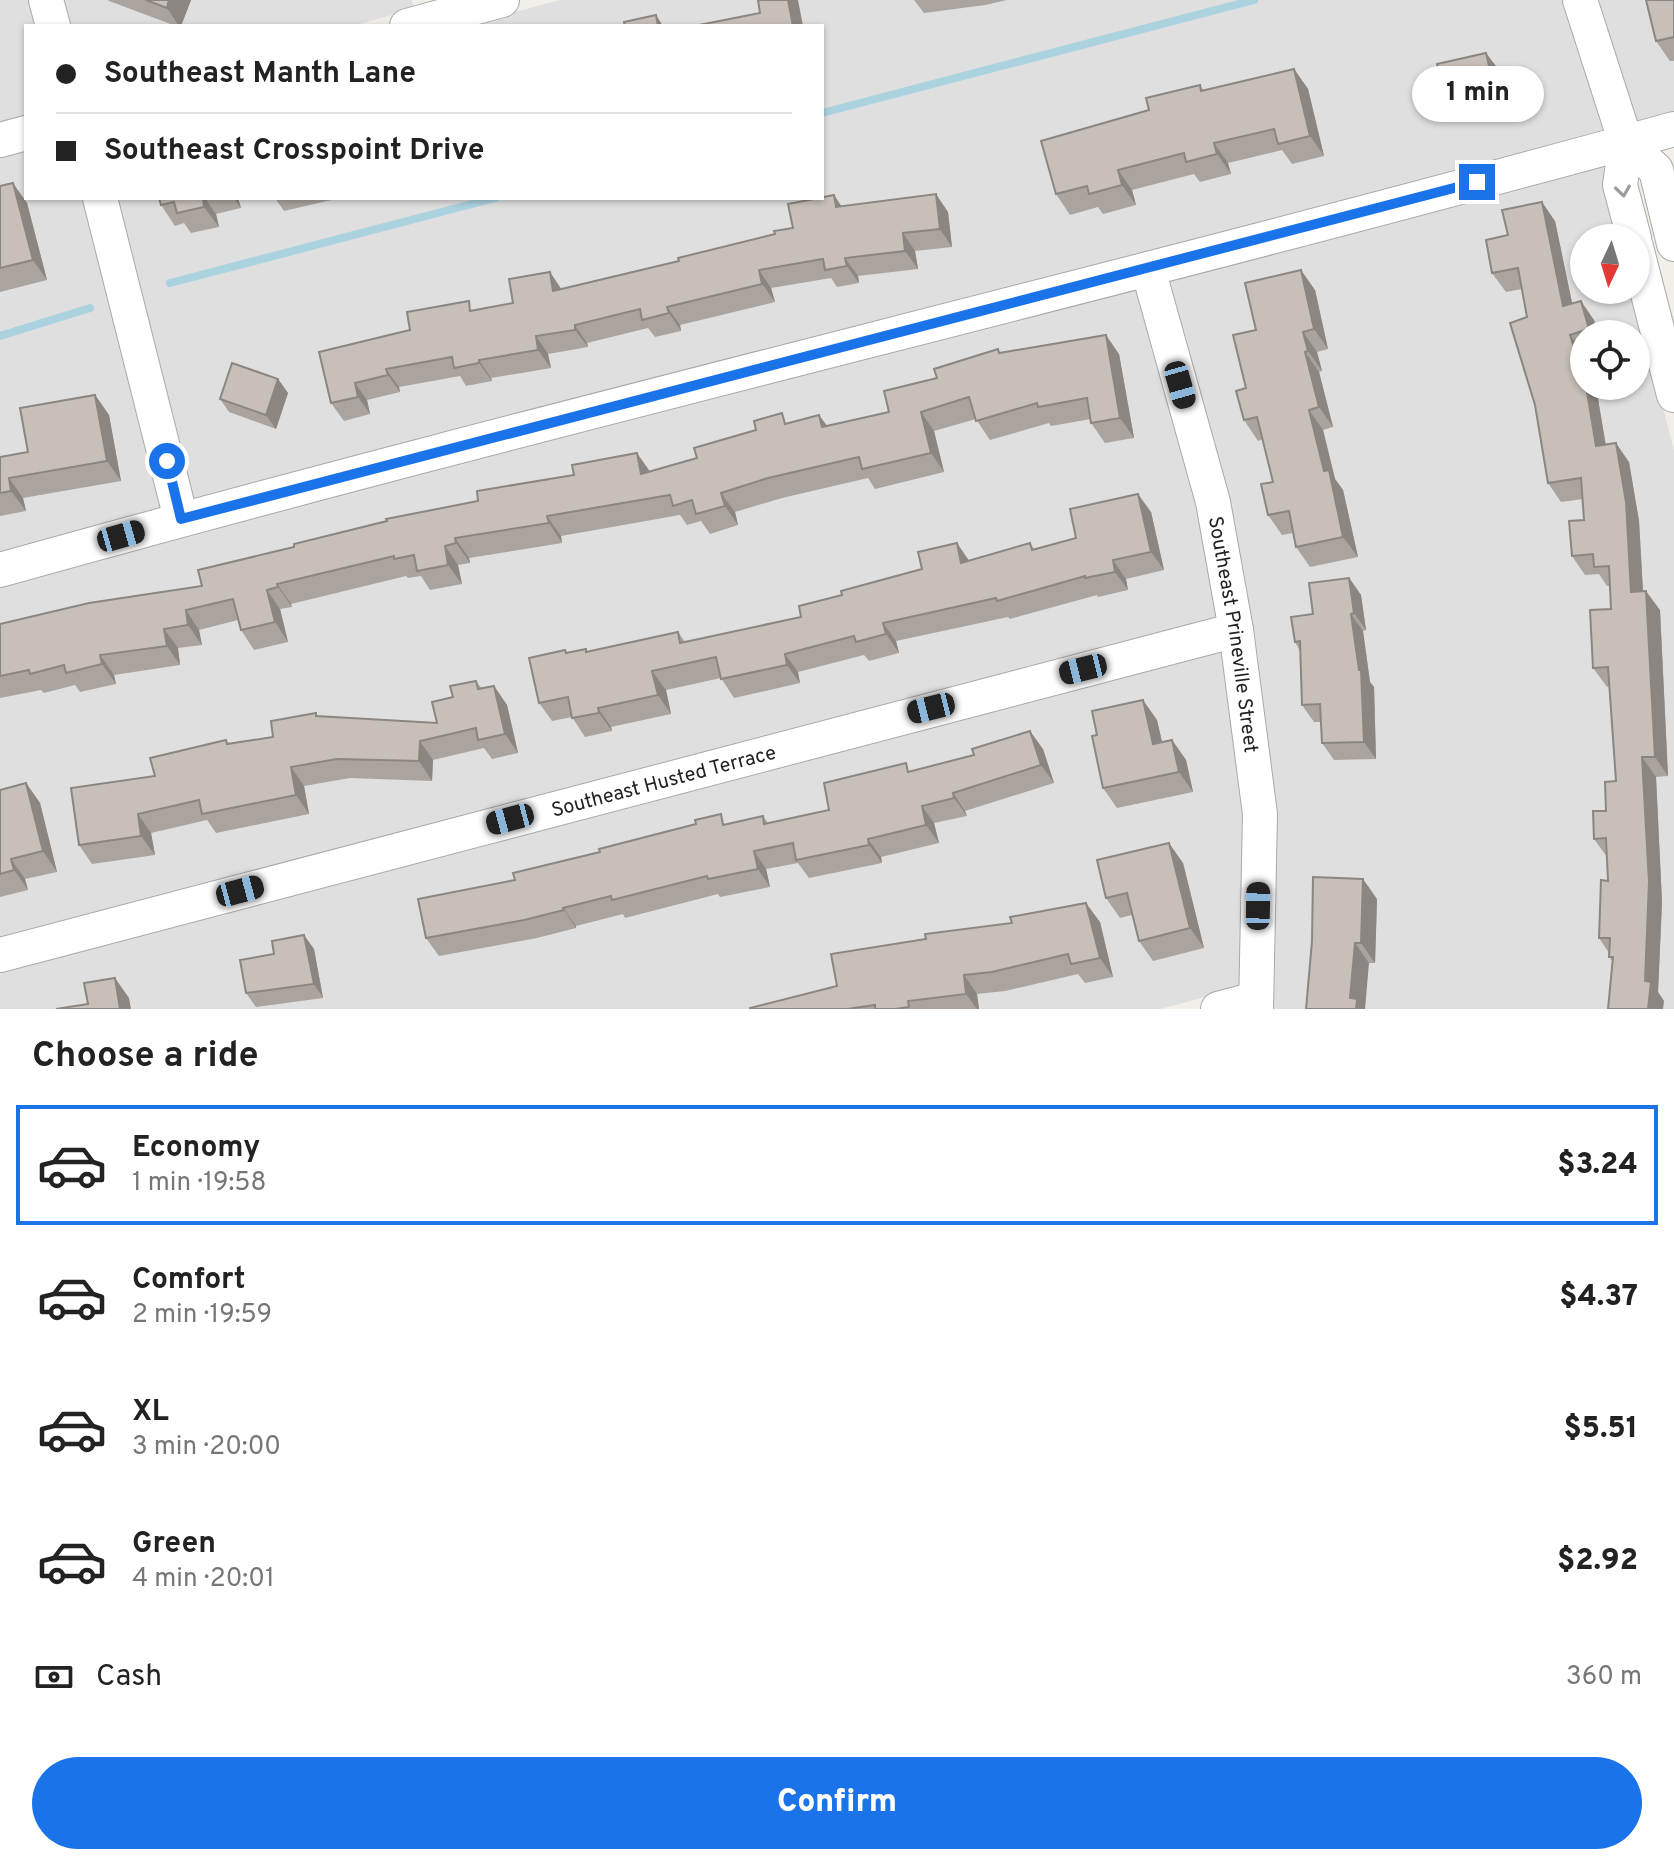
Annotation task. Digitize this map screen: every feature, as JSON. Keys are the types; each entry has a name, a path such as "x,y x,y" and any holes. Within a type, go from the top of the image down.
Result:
{"street":[{"path":"46,0 52,24"},
{"path":"421,15 502,0"},
{"path":"1580,0 1626,143 1620,185 1630,224"},
{"path":"0,570 181,519 1148,269 1674,129"},
{"path":"0,140 24,134"},
{"path":"1626,143 1656,170 1674,244"},
{"path":"101,200 181,519"},
{"name":"Southeast Prineville Street","path":"1148,269 1213,502 1236,630 1260,814 1256,1004"},
{"path":"1650,302 1674,395"},
{"name":"Southeast Husted Terrace","path":"0,955 1236,630"},
{"path":"1218,1009 1256,1004"}],"shaded area":[{"path":"0,0 32,0 38,24 24,24 24,118 0,124"},
{"path":"60,0 412,0 414,9 359,24 67,24"},
{"path":"560,0 1566,0 1608,132 191,501 116,200 824,200 824,24 470,24"},
{"path":"1595,0 1674,0 1674,114 1635,125"},
{"path":"24,150 24,200 87,200 165,508 0,554 0,156"},
{"path":"1610,162 1618,224 1570,224 1570,304 1637,304 1641,320 1570,320 1570,400 1650,400 1650,356 1674,450 1674,1009 1272,1009 1273,814 1165,280"},
{"path":"1138,287 1200,505 1220,618 0,939 0,586 185,534"},
{"path":"1224,648 1246,815 1243,987 1160,1009 0,1009 0,970"}],"building":[{"path":"146,0 169,0 167,8"},
{"path":"758,0 788,0 793,24 704,24 760,13"},
{"path":"1646,0 1674,0 1674,37 1656,41"},
{"path":"656,15 658,24 624,24"},
{"path":"1486,53 1495,92 1467,98 1466,92 1444,97 1437,64"},
{"path":"1294,69 1310,136 1278,144 1274,129 1214,143 1217,154 1186,162 1184,153 1118,170 1122,185 1089,194 1087,186 1056,194 1041,141 1149,110 1146,98 1200,85 1201,91"},
{"path":"13,183 33,260 0,268 0,186"},
{"path":"936,194 940,229 903,233 905,251 845,258 847,266 825,270 823,259 759,270 762,284 667,307 669,313 642,320 640,309 575,325 575,330 536,336 538,350 479,360 479,363 454,368 452,357 386,369 388,375 355,383 358,397 331,403 319,352 410,330 407,312 469,301 470,311 513,303 509,279 550,272 553,291 679,261 678,258 793,228 788,204 824,200 824,197 834,195 836,207"},
{"path":"160,200 203,200 204,207 177,213 174,202 161,205"},
{"path":"1542,202 1563,306 1582,304 1586,320 1570,320 1570,400 1588,400 1596,446 1616,443 1626,502 1631,592 1646,591 1655,757 1642,757 1649,882 1645,981 1651,982 1648,1009 1608,1009 1613,957 1609,957 1610,938 1599,938 1601,880 1608,881 1606,838 1594,839 1593,811 1606,811 1605,782 1616,781 1608,667 1593,668 1590,610 1611,609 1609,566 1594,567 1593,554 1572,556 1569,521 1584,520 1581,478 1548,483 1535,405 1510,323 1527,317 1518,268 1492,273 1486,240 1508,235 1502,210"},
{"path":"1301,270 1314,329 1303,332 1308,351 1305,352 1319,407 1309,410 1324,471 1329,470 1343,537 1296,547 1289,511 1268,515 1261,484 1273,482 1257,417 1244,420 1236,391 1246,388 1233,335 1256,330 1245,283"},
{"path":"1106,335 1120,418 1091,423 1087,398 1038,407 1037,403 976,421 969,397 921,412 931,453 862,469 859,457 768,478 721,493 725,506 696,514 692,500 673,506 670,495 547,516 549,523 455,538 456,543 445,546 448,565 417,571 414,555 394,559 394,556 277,584 278,587 267,590 275,622 241,630 233,599 186,610 188,625 164,629 167,646 100,655 102,664 66,673 64,665 30,674 29,670 0,676 0,624 89,603 202,586 198,570 294,547 294,544 386,519 478,501 477,491 574,475 572,465 637,453 641,474 697,458 694,448 756,430 754,421 782,413 785,424 819,415 822,427 889,412 884,391 937,378 934,369 998,349 999,353"},
{"path":"232,363 278,379 266,415 220,399"},
{"path":"95,395 107,461 9,478 11,491 0,493 0,457 28,452 20,408"},
{"path":"1138,494 1151,552 1113,560 1115,572 1085,576 997,601 996,598 883,623 886,634 856,642 854,636 785,654 787,665 721,679 716,657 652,671 658,695 598,708 599,713 572,718 568,697 539,703 529,658 565,650 566,653 586,649 586,652 678,632 680,643 801,617 799,606 922,569 918,552 957,543 961,563 1030,543 1032,550 1076,538 1070,509"},
{"path":"1349,578 1354,613 1351,614 1361,670 1364,742 1322,743 1320,704 1302,705 1300,641 1295,642 1291,617 1313,614 1309,583"},
{"path":"476,681 478,689 494,686 505,734 478,740 476,728 420,741 419,761 337,759 291,767 296,795 202,814 199,800 138,814 141,836 79,845 71,788 155,776 150,758 226,740 227,744 273,737 271,721 316,713 316,716 437,723 432,702 453,697 450,686"},
{"path":"1143,700 1153,744 1172,740 1179,772 1103,788 1092,736 1097,735 1092,711"},
{"path":"1030,731 1041,765 953,793 954,798 922,806 926,825 868,839 869,845 796,860 793,843 754,851 758,869 708,879 707,876 612,900 611,896 524,920 426,938 418,899 515,880 513,873 600,852 599,849 696,824 695,820 721,814 723,825 763,816 764,824 829,810 824,783 906,763 908,772 974,755 972,749"},
{"path":"26,783 43,851 11,859 14,870 0,874 0,790"},
{"path":"1169,843 1190,928 1139,941 1127,893 1106,898 1097,860"},
{"path":"1313,877 1363,879 1361,943 1355,943 1350,998 1357,999 1356,1009 1306,1009"},
{"path":"1086,903 1100,958 1071,964 1068,954 992,972 964,975 966,994 908,1001 909,1007 875,1009 875,1005 847,1009 750,1009 837,986 831,954 926,939 925,934 1012,923 1010,917"},
{"path":"304,935 314,984 246,993 240,960 274,954 272,941"},
{"path":"115,978 120,1009 56,1009 88,1004 84,983"}],"waterway":[{"path":"824,112 1254,0"},
{"path":"170,283 487,200"},
{"path":"0,336 90,308"}],"route":[{"path":"167,461 181,519 1477,182"}]}
